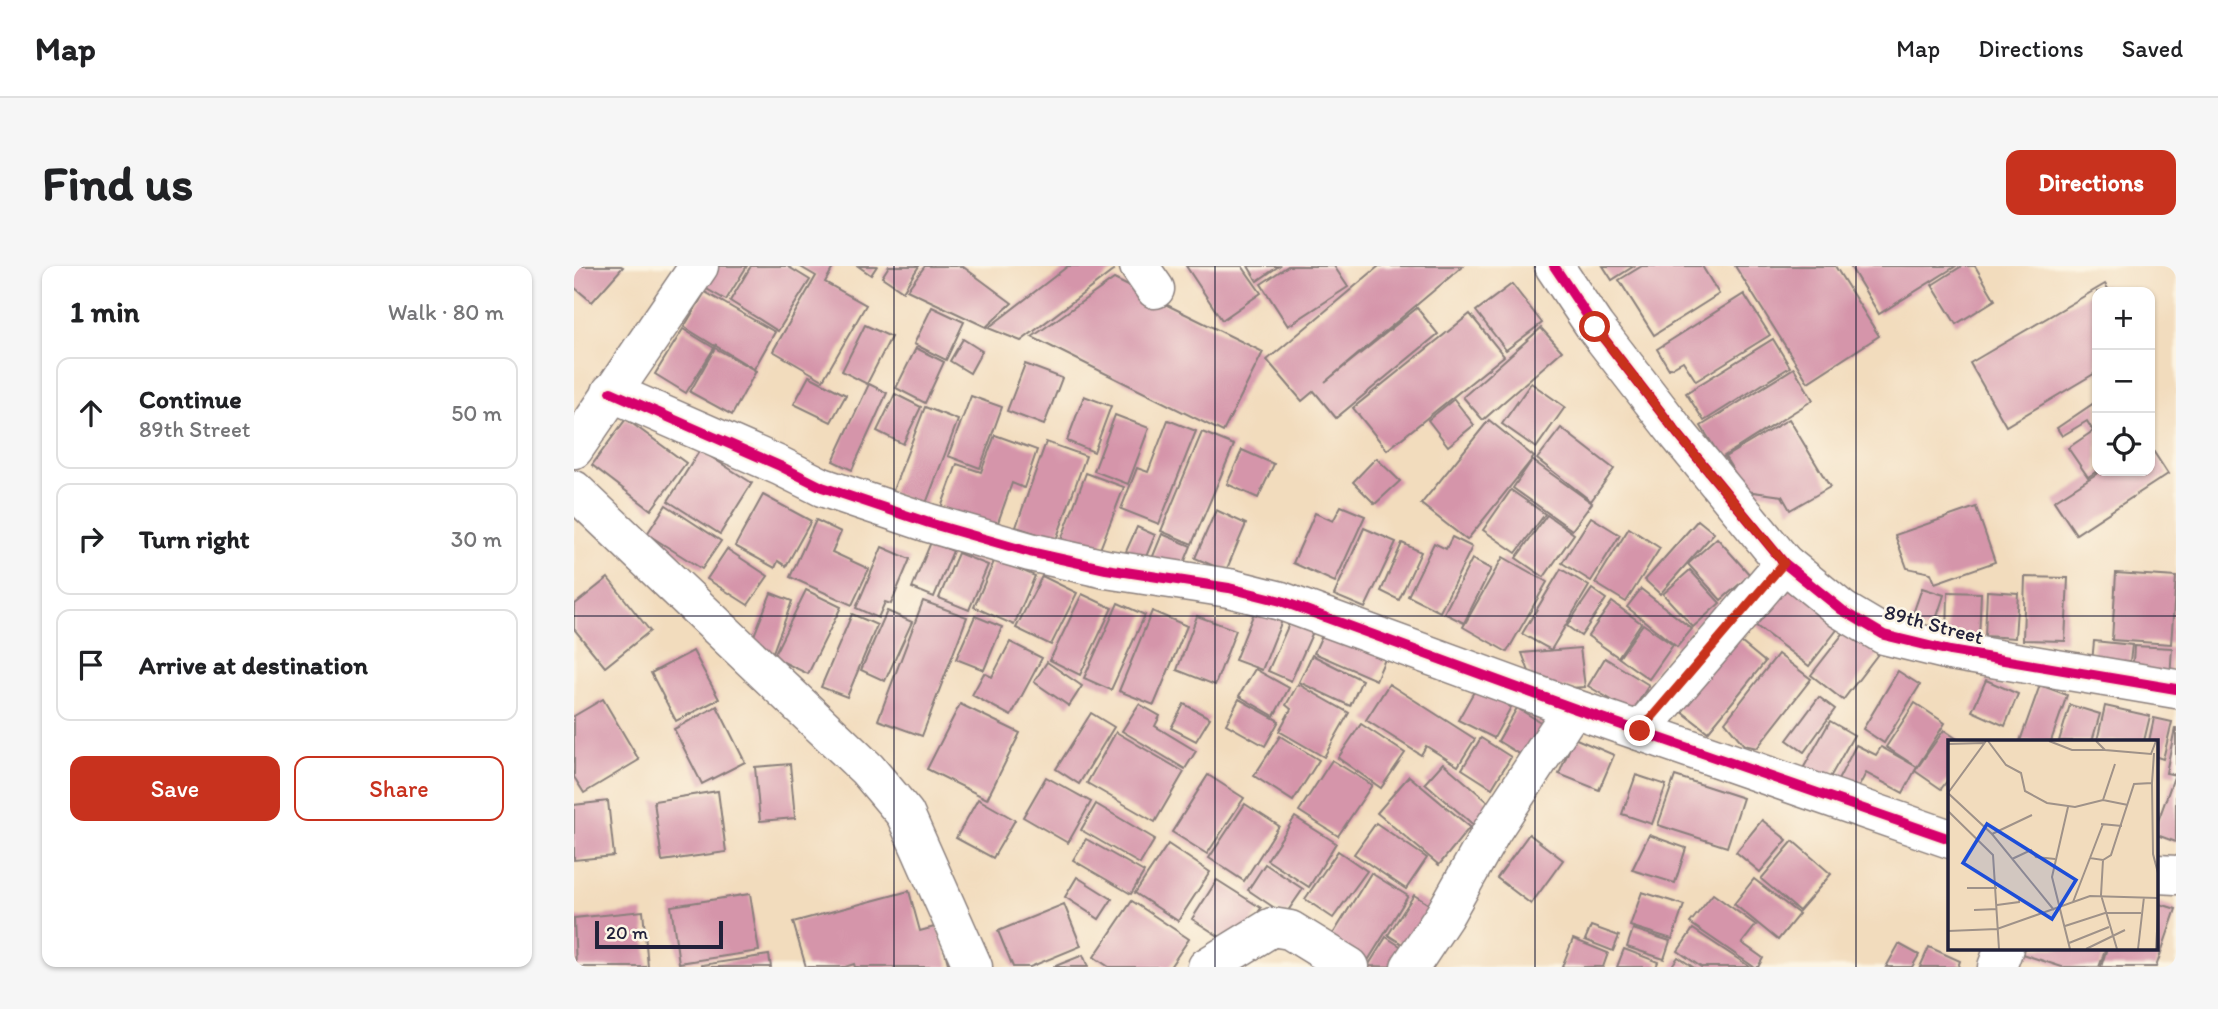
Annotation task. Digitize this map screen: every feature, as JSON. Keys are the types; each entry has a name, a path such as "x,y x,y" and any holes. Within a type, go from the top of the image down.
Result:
{"street":[{"path":"574,449 699,266"},
{"name":"89th Street","path":"1554,266 1603,338 1784,563 1842,610 1884,635 1950,651 2176,689"},
{"path":"611,392 822,487 929,523 1030,552 1094,566 1229,588 1281,601 1573,708 1948,838"},
{"path":"574,490 867,769 905,814 973,967"},
{"path":"1640,731 1784,563"},
{"path":"1410,967 1444,916 1492,831 1573,708"},
{"path":"2158,874 2176,875"},
{"path":"1207,967 1272,927 1290,930 1350,967"},
{"path":"1997,967 2003,950"}],"building":[{"path":"574,266 623,267 592,302 574,287"},
{"path":"717,266 747,266 726,300 705,288"},
{"path":"751,266 787,266 810,280 778,331 730,301"},
{"path":"799,266 834,266 825,282 866,305 823,380 773,351 816,276"},
{"path":"858,266 877,266 871,275"},
{"path":"889,266 919,266 903,291 882,277"},
{"path":"925,266 962,266 1012,303 986,327 907,290"},
{"path":"1068,266 1111,266 1114,270 1021,341 988,328"},
{"path":"1186,266 1242,266 1261,293 1222,320"},
{"path":"1248,266 1279,266 1257,281"},
{"path":"1288,266 1334,266 1348,287 1288,326 1261,284"},
{"path":"1379,266 1463,266 1325,382 1417,308 1438,334 1336,418 1314,391 1302,401 1267,360"},
{"path":"1603,266 1634,266 1612,280"},
{"path":"1642,266 1702,266 1719,294 1654,335 1619,280"},
{"path":"1735,266 1835,266 1879,336 1808,382"},
{"path":"1850,266 1956,266 1879,314"},
{"path":"1962,266 1975,266 1995,300 1956,324 1932,285"},
{"path":"1114,279 1263,352 1223,432 1032,337"},
{"path":"1512,284 1542,323 1506,350 1476,311"},
{"path":"705,292 775,332 754,369 684,327"},
{"path":"2092,292 2092,375 2006,426 1970,363"},
{"path":"1744,294 1770,335 1696,381 1683,361 1669,369 1657,349"},
{"path":"932,307 964,322 946,360 914,344"},
{"path":"1470,314 1504,356 1387,450 1353,408"},
{"path":"865,325 891,337 867,384 842,371"},
{"path":"1541,328 1562,351 1483,420 1463,397"},
{"path":"683,329 714,348 686,393 655,374"},
{"path":"963,339 982,351 970,373 950,361"},
{"path":"1773,339 1790,367 1704,421 1686,393"},
{"path":"715,348 756,371 732,415 690,392"},
{"path":"916,348 944,362 925,403 896,388"},
{"path":"1025,364 1062,378 1044,425 1007,411"},
{"path":"1794,368 1813,400 1721,458 1701,426"},
{"path":"809,376 846,395 831,422 794,404"},
{"path":"1531,383 1565,407 1536,448 1502,424"},
{"path":"869,384 887,393 852,470 833,461"},
{"path":"895,394 921,407 903,444 877,431"},
{"path":"971,396 1002,407 980,468 948,456"},
{"path":"1084,396 1111,406 1094,452 1067,441"},
{"path":"1454,399 1474,425 1448,446 1428,420"},
{"path":"2092,404 2092,429 2087,421 2062,436 2057,428"},
{"path":"925,407 958,420 925,506 892,493"},
{"path":"1115,415 1149,428 1128,484 1094,471"},
{"path":"626,419 686,463 651,510 592,465"},
{"path":"1789,419 1830,487 1790,510 1782,496 1746,491 1725,457"},
{"path":"1168,420 1196,431 1159,524 1121,509 1137,468 1148,472"},
{"path":"1489,420 1534,457 1467,540 1421,504"},
{"path":"1561,428 1614,469 1591,501 1537,459"},
{"path":"1202,432 1234,445 1192,544 1161,531"},
{"path":"2092,432 2092,474 2088,477 2068,448"},
{"path":"995,435 1037,450 1024,488 1012,483 996,528 941,508 957,464 981,472"},
{"path":"1046,442 1086,456 1056,540 1016,527"},
{"path":"700,450 752,483 720,534 668,501"},
{"path":"1242,450 1274,464 1258,498 1227,484"},
{"path":"2155,454 2168,474 2076,534 2054,501 2093,476 2155,476"},
{"path":"1376,458 1400,481 1375,504 1353,482"},
{"path":"1532,460 1592,503 1572,530 1513,488"},
{"path":"1086,473 1124,487 1097,557 1060,543"},
{"path":"1511,490 1545,514 1516,553 1483,530"},
{"path":"763,495 811,521 786,566 778,561 775,568 735,546"},
{"path":"666,505 721,541 702,569 647,534"},
{"path":"1341,506 1365,516 1335,582 1293,563 1315,513 1333,521"},
{"path":"1976,507 1995,562 1935,583 1931,573 1907,568 1895,535"},
{"path":"1216,510 1246,524 1226,571 1195,558"},
{"path":"1547,515 1574,534 1544,577 1516,558"},
{"path":"1591,517 1620,535 1591,581 1562,563"},
{"path":"816,520 841,532 832,552 869,569 852,605 790,577"},
{"path":"1698,520 1714,533 1660,594 1645,580"},
{"path":"1137,527 1155,535 1143,564 1124,556"},
{"path":"1364,528 1396,542 1365,608 1334,595"},
{"path":"1629,528 1660,548 1626,602 1595,583"},
{"path":"1162,534 1191,546 1180,573 1151,561"},
{"path":"1452,537 1472,547 1440,612 1408,596 1434,543 1446,549"},
{"path":"1717,538 1750,575 1721,600 1688,564"},
{"path":"931,542 953,551 934,597 912,588"},
{"path":"1402,543 1421,552 1399,600 1381,591"},
{"path":"882,547 910,559 891,604 885,602 878,618 856,608"},
{"path":"727,549 768,576 748,605 707,579"},
{"path":"958,553 988,565 969,610 939,598"},
{"path":"1503,557 1547,582 1507,652 1463,627"},
{"path":"995,559 1035,576 1014,625 974,607"},
{"path":"1472,559 1491,569 1464,623 1444,613"},
{"path":"1561,569 1589,586 1551,650 1522,634"},
{"path":"1690,570 1720,603 1693,627 1663,594"},
{"path":"2116,573 2176,577 2171,644 2112,640"},
{"path":"1042,576 1077,593 1051,645 1016,628"},
{"path":"2025,577 2068,578 2065,641 2023,640"},
{"path":"608,578 650,631 605,667 574,629 574,605"},
{"path":"1790,581 1843,622 1809,666 1755,625"},
{"path":"1922,588 1944,595 1932,632 1909,625"},
{"path":"1592,589 1606,599 1581,636 1567,626"},
{"path":"1641,589 1692,629 1677,647 1627,607"},
{"path":"806,590 841,607 808,674 773,657"},
{"path":"1987,591 2018,593 2015,638 1985,636"},
{"path":"1948,592 1981,593 1979,640 1947,639"},
{"path":"771,593 792,601 773,652 751,643"},
{"path":"1082,594 1112,608 1080,675 1050,660"},
{"path":"923,601 967,617 922,736 878,720"},
{"path":"1612,602 1641,623 1618,657 1588,636"},
{"path":"1118,603 1145,615 1111,690 1084,678"},
{"path":"1256,608 1283,618 1262,670 1235,660"},
{"path":"887,611 912,622 885,681 861,670"},
{"path":"1152,611 1187,626 1154,705 1119,691"},
{"path":"852,614 877,625 847,697 821,687"},
{"path":"1293,615 1316,625 1291,681 1268,671"},
{"path":"975,616 1002,627 984,670 956,659"},
{"path":"1197,616 1236,630 1215,685 1177,670"},
{"path":"1327,624 1389,650 1376,680 1314,653"},
{"path":"1643,624 1673,645 1649,679 1619,658"},
{"path":"1846,630 1878,654 1843,700 1811,675"},
{"path":"1730,633 1765,662 1708,732 1672,704"},
{"path":"2094,641 2132,645 2128,677 2091,673"},
{"path":"1010,642 1042,658 1011,716 972,695 984,673 992,677"},
{"path":"2134,646 2172,648 2170,679 2132,678"},
{"path":"1580,648 1585,687 1536,690 1522,653"},
{"path":"693,651 719,699 676,721 651,673"},
{"path":"1778,654 1811,679 1757,748 1744,745 1725,722"},
{"path":"1312,655 1362,680 1350,706 1299,682"},
{"path":"1605,658 1649,685 1632,712 1588,686"},
{"path":"1047,662 1082,686 1069,706 1034,682"},
{"path":"1255,669 1289,688 1274,716 1239,696"},
{"path":"1898,671 1920,685 1884,743 1863,729"},
{"path":"1986,680 2018,694 2005,726 1972,711"},
{"path":"1298,684 1349,713 1324,757 1279,731 1291,709 1286,705"},
{"path":"1389,684 1475,739 1458,766 1426,746 1421,755 1366,720"},
{"path":"2040,685 2067,695 2051,740 2020,740"},
{"path":"1476,688 1511,707 1494,738 1458,720"},
{"path":"1819,697 1835,709 1804,752 1787,740"},
{"path":"603,699 639,760 584,793 574,777 574,716"},
{"path":"1239,699 1279,721 1265,746 1226,724"},
{"path":"1915,703 1945,723 1917,767 1886,747"},
{"path":"960,704 1020,733 987,799 927,769"},
{"path":"1139,704 1160,716 1155,726 1196,751 1185,769 1122,731"},
{"path":"1184,704 1210,718 1196,741 1171,728"},
{"path":"2070,705 2100,714 2092,740 2059,740"},
{"path":"717,706 745,762 702,784 674,729"},
{"path":"2105,706 2150,716 2144,740 2097,740"},
{"path":"1517,708 1552,729 1532,762 1498,741"},
{"path":"1091,713 1114,727 1079,784 1056,769"},
{"path":"2154,718 2172,722 2163,759 2158,757 2158,740 2149,740"},
{"path":"1830,721 1854,735 1824,788 1800,774"},
{"path":"1361,724 1405,753 1381,788 1338,758"},
{"path":"2176,728 2176,775 2166,773"},
{"path":"1944,730 1959,740 1948,740 1948,780 1941,789 1915,771"},
{"path":"1116,732 1184,772 1155,822 1087,783"},
{"path":"1280,736 1319,760 1293,801 1254,776"},
{"path":"1481,738 1511,757 1492,788 1462,769"},
{"path":"1574,738 1614,755 1599,790 1559,774"},
{"path":"1856,745 1876,755 1881,747 1917,767 1903,793 1866,773 1856,792 1837,782"},
{"path":"1332,760 1372,785 1338,836 1299,811"},
{"path":"1443,763 1494,807 1476,827 1425,783"},
{"path":"790,764 795,818 760,821 755,767"},
{"path":"1208,775 1244,798 1207,854 1172,832"},
{"path":"1636,775 1666,785 1652,824 1622,814"},
{"path":"1409,776 1470,827 1439,865 1377,813"},
{"path":"1675,776 1743,798 1727,847 1658,825"},
{"path":"1046,777 1091,802 1068,843 1023,817"},
{"path":"2174,777 2176,842 2158,835 2158,821"},
{"path":"718,791 726,852 662,861 654,801"},
{"path":"978,799 1015,820 993,858 956,838"},
{"path":"608,801 614,856 574,860 574,805"},
{"path":"1096,804 1155,839 1140,864 1081,830"},
{"path":"1245,804 1279,826 1244,881 1209,858"},
{"path":"1295,817 1336,843 1309,887 1267,860"},
{"path":"1762,820 1787,840 1760,872 1736,852"},
{"path":"1376,823 1427,858 1406,889 1354,854"},
{"path":"1529,834 1563,860 1531,904 1497,878"},
{"path":"1649,835 1686,848 1675,883 1632,870"},
{"path":"1086,839 1144,872 1131,894 1073,860"},
{"path":"1793,841 1831,874 1799,911 1761,879"},
{"path":"1168,844 1210,872 1178,921 1135,893"},
{"path":"1338,851 1367,871 1333,918 1305,899"},
{"path":"1265,864 1303,889 1285,915 1248,890"},
{"path":"1371,873 1408,896 1367,962 1330,939"},
{"path":"1077,877 1112,899 1099,919 1065,897"},
{"path":"1754,879 1799,914 1778,940 1734,904"},
{"path":"1217,880 1261,908 1236,947 1192,919"},
{"path":"909,891 920,931 938,926 949,967 855,967 854,964 845,967 806,967 793,922"},
{"path":"1642,892 1684,905 1672,939 1630,926"},
{"path":"750,894 759,951 679,963 671,906"},
{"path":"1713,894 1756,925 1742,943 1763,958 1758,967 1754,967 1690,923"},
{"path":"1414,895 1441,912 1415,952 1388,935"},
{"path":"1132,901 1189,939 1170,967 1109,967 1094,957"},
{"path":"2158,903 2176,909 2156,967 2101,967 2106,950 2158,950"},
{"path":"1064,904 1081,946 1030,967 1013,967 998,931"},
{"path":"643,911 648,967 576,967 574,918"},
{"path":"1591,926 1619,936 1613,951 1585,940"},
{"path":"1633,929 1670,941 1664,959 1627,947"},
{"path":"1693,929 1750,967 1701,967 1678,951"},
{"path":"1386,937 1411,953 1402,967 1368,966"},
{"path":"1573,939 1608,953 1603,967 1562,967"},
{"path":"1899,944 1919,955 1912,967 1886,967"},
{"path":"1929,947 1960,961 1958,967 1920,967"},
{"path":"1624,949 1658,962 1656,967 1617,967"},
{"path":"2023,950 2105,950 2099,967 2062,967 2022,954"},
{"path":"769,955 771,967 702,967 702,965"},
{"path":"1083,955 1088,967 1053,967"},
{"path":"1678,957 1693,967 1671,967"}],"cycle path":[{"path":"1554,266 1595,327 1677,433 1784,563 1842,610 1884,635 1950,651 2176,689"},
{"path":"611,392 822,487 929,523 1030,552 1106,569 1229,588 1281,601 1573,708 1948,838"}],"route":[{"path":"1595,327 1677,433 1784,563 1640,731"}]}
